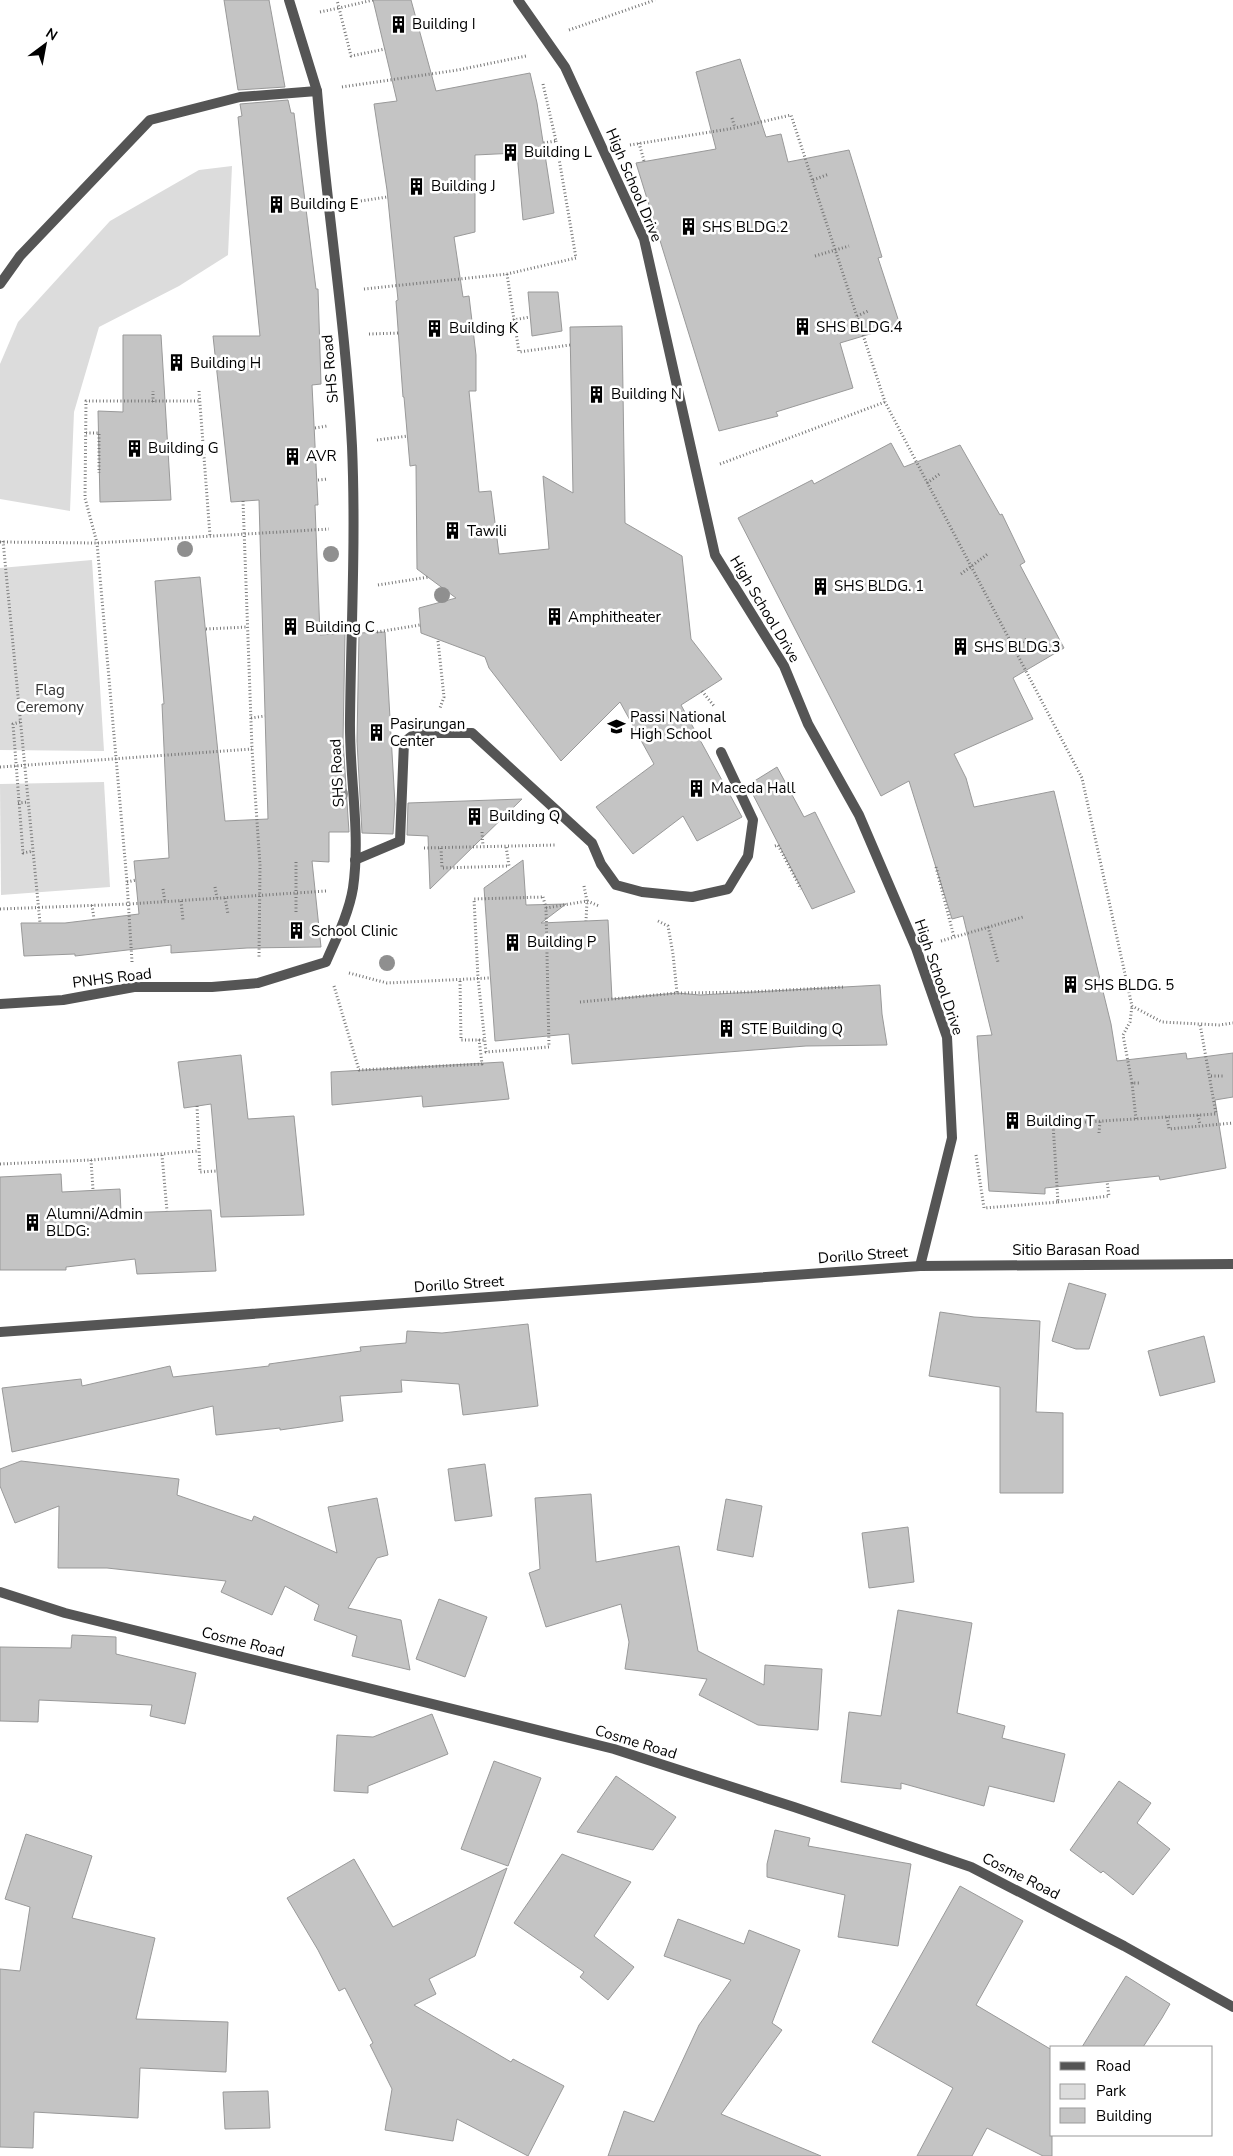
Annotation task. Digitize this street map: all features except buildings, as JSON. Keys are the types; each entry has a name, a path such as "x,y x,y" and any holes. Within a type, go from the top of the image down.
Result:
{"street":[{"path":"0,284 20,256 150,120 240,98 317,91 289,0"},
{"name":"High School Drive","path":"518,0 565,67 644,239 715,555 784,666 808,724 859,815 916,948 947,1037 952,1138 920,1266"},
{"name":"SHS Road","path":"317,91 352,443 355,527 350,734 355,860 353,890 342,925 326,962"},
{"path":"355,860 400,841 404,742 416,733 472,732 592,843 601,864 616,885 642,892 692,897 728,889 748,856 753,820 721,752"},
{"path":"258,983 326,962"},
{"name":"PNHS Road","path":"0,1004 63,1000 134,987 212,987 258,983"},
{"name":"Sitio Barasan Road","path":"920,1266 1233,1264"},
{"name":"Dorillo Street","path":"0,1332 920,1266"},
{"name":"Cosme Road","path":"0,1592 65,1613 614,1749 971,1867 1124,1946 1233,2007"}],"path":[{"path":"373,0 339,8 351,56 385,49"},
{"path":"545,38 655,0"},
{"path":"317,91 458,70 536,54"},
{"path":"338,292 506,274 576,258 556,141 542,83"},
{"path":"603,150 735,128 791,115 885,402 1082,778 1132,1006 1130,1022 1122,1035 1132,1083 1136,1119"},
{"path":"732,118 735,128"},
{"path":"543,143 556,141"},
{"path":"639,144 644,161"},
{"path":"813,180 828,174"},
{"path":"329,205 386,198"},
{"path":"815,256 849,246"},
{"path":"506,274 519,352 570,344"},
{"path":"857,316 868,311"},
{"path":"513,320 530,317"},
{"path":"153,391 153,402"},
{"path":"200,391 210,536"},
{"path":"134,987 127,882 97,543 85,498 86,401 200,401"},
{"path":"697,473 885,402"},
{"path":"86,433 99,433 99,473"},
{"path":"352,443 408,436"},
{"path":"927,483 941,473"},
{"path":"243,501 252,749 260,895 258,983"},
{"path":"40,923 2,542 97,543 355,527"},
{"path":"961,574 989,553"},
{"path":"375,585 429,577"},
{"path":"351,633 384,632 420,625"},
{"path":"206,630 247,627"},
{"path":"1014,648 1028,638"},
{"path":"425,734 444,697 438,641"},
{"path":"702,691 714,706"},
{"path":"251,718 265,716"},
{"path":"20,722 13,724 23,854 33,852"},
{"path":"0,767 252,749"},
{"path":"18,803 28,802"},
{"path":"482,832 483,846"},
{"path":"418,848 592,843"},
{"path":"441,848 442,868 509,866 506,846"},
{"path":"769,846 778,846 801,889"},
{"path":"296,861 296,912"},
{"path":"936,867 954,937"},
{"path":"127,882 136,880"},
{"path":"215,887 217,898"},
{"path":"163,889 165,902"},
{"path":"0,909 128,904 353,890"},
{"path":"224,898 228,914"},
{"path":"543,898 546,908 549,1047 486,1052 478,978 474,899 543,898"},
{"path":"181,900 183,920"},
{"path":"546,908 587,901 602,907"},
{"path":"92,905 94,920"},
{"path":"916,948 1023,917"},
{"path":"655,919 668,926 677,993"},
{"path":"988,927 998,962"},
{"path":"326,962 356,976 387,983 460,981 489,978"},
{"path":"326,962 359,1070 482,1064 479,1039"},
{"path":"460,981 461,1040 485,1040"},
{"path":"580,1002 677,993 748,992 845,987"},
{"path":"1132,1006 1162,1022 1219,1025 1233,1023"},
{"path":"1058,1202 1053,1124 1216,1114 1211,1076 1200,1024"},
{"path":"1211,1076 1224,1076"},
{"path":"1132,1083 1141,1083"},
{"path":"197,1106 200,1172 217,1171"},
{"path":"1198,1116 1200,1126"},
{"path":"1167,1117 1169,1129 1233,1123"},
{"path":"1099,1133 1100,1121"},
{"path":"0,1164 91,1160 198,1151"},
{"path":"162,1155 167,1211"},
{"path":"91,1160 93,1190"},
{"path":"984,1208 1109,1196 1107,1181"}],"green space":[{"path":"232,166 228,255 179,286 99,327 74,412 70,511 0,499 0,364 18,322 110,221 199,170"},
{"name":"Flag Ceremony","path":"92,560 104,751 0,750 0,568"},
{"path":"104,782 110,887 1,895 0,784"}],"place":[{"name":"Building I","path":"398,24"},
{"name":"Building L","path":"510,152"},
{"name":"Building J","path":"417,186"},
{"name":"Building E","path":"276,204"},
{"name":"SHS BLDG.2","path":"688,227"},
{"name":"SHS BLDG.4","path":"802,327"},
{"name":"Building K","path":"435,328"},
{"name":"Building H","path":"176,363"},
{"name":"Building N","path":"597,394"},
{"name":"Building G","path":"134,448"},
{"name":"AVR","path":"292,456"},
{"name":"Tawili","path":"453,531"},
{"name":"SHS BLDG. 1","path":"820,586"},
{"name":"Amphitheater","path":"554,617"},
{"name":"Building C","path":"291,627"},
{"name":"SHS BLDG.3","path":"960,647"},
{"name":"Passi National High School","path":"616,726"},
{"name":"Pasirungan Center","path":"376,733"},
{"name":"Maceda Hall","path":"697,788"},
{"name":"Building Q","path":"475,816"},
{"name":"School Clinic","path":"297,931"},
{"name":"Building P","path":"513,942"},
{"name":"SHS BLDG. 5","path":"1070,985"},
{"name":"STE Building Q","path":"727,1029"},
{"name":"Building T","path":"1012,1121"},
{"name":"Alumni/Admin BLDG:","path":"32,1223"}]}
